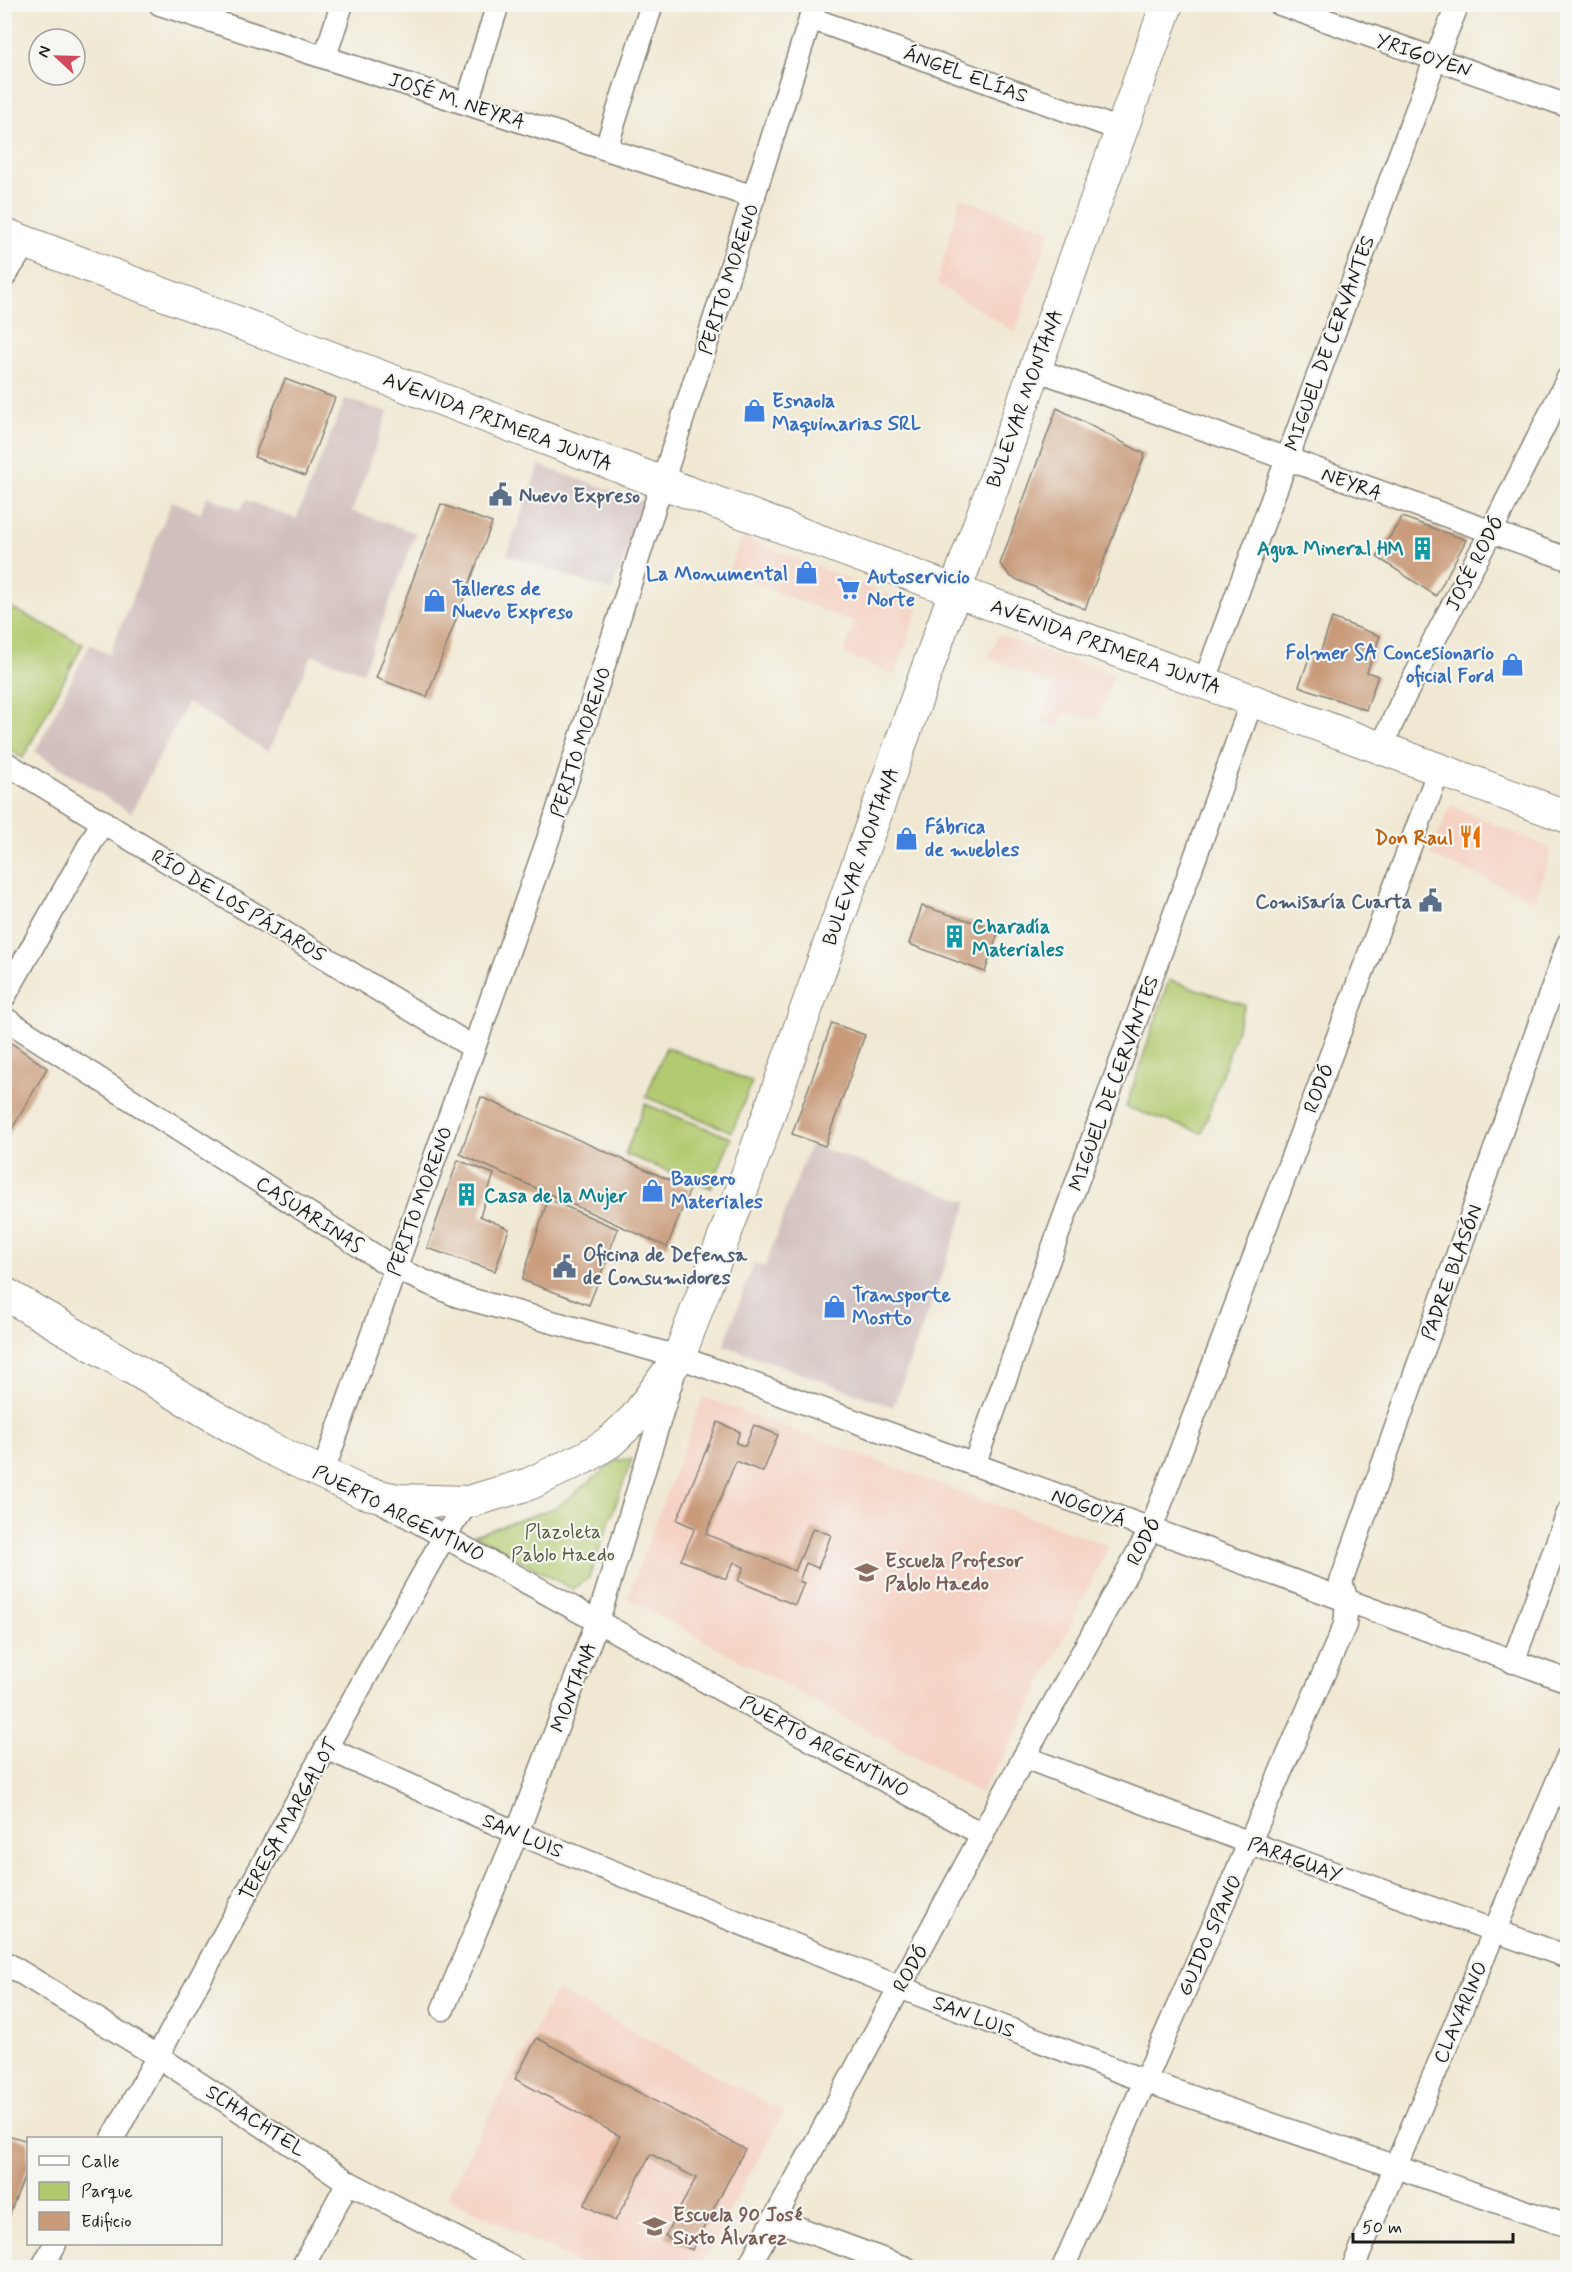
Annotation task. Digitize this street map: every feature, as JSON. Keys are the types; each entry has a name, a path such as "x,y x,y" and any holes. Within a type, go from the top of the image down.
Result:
{"main road":[{"name":"BULEVAR MONTANA","path":"362,1492 398,1500 468,1502 529,1484 588,1456 611,1441 636,1417 679,1358 744,1184 1167,4"},
{"name":"AVENIDA PRIMERA JUNTA","path":"16,238 663,483 1568,817"},
{"name":"PUERTO ARGENTINO","path":"4,1293 265,1446 362,1492"}],"street":[{"path":"325,57 342,4"},
{"path":"467,103 498,4"},
{"path":"606,148 652,4"},
{"name":"YRIGOYEN","path":"1280,4 1568,106"},
{"name":"MIGUEL DE CERVANTES","path":"1204,683 1435,60 1458,4"},
{"name":"JOSÉ M. NEYRA","path":"172,6 754,197"},
{"name":"ÁNGEL ELÍAS","path":"813,11 1121,130"},
{"name":"PERITO MORENO","path":"323,1472 550,834 813,11"},
{"path":"4,277 16,238"},
{"name":"NEYRA","path":"1035,369 1568,560"},
{"name":"JOSÉ RODÓ","path":"1381,748 1402,701 1491,532 1568,378"},
{"name":"MIGUEL DE CERVANTES","path":"974,1465 1252,701"},
{"name":"RÍO DE LOS PÁJAROS","path":"4,762 474,1048"},
{"name":"RODÓ","path":"748,2268 1024,1757 1151,1529 1439,770"},
{"path":"4,997 103,821"},
{"name":"PADRE BLASÓN","path":"1347,1601 1341,1582 1568,944"},
{"name":"CASUARINAS","path":"4,1018 394,1268 458,1296 679,1358"},
{"name":"NOGOYÁ","path":"679,1358 1568,1681"},
{"name":"MONTANA","path":"443,2008 517,1833 598,1620 679,1358"},
{"name":"PUERTO ARGENTINO","path":"362,1492 445,1535 983,1835"},
{"name":"TERESA MARGALOT","path":"114,2137 326,1748 445,1535 468,1502"},
{"path":"1513,1662 1568,1513"},
{"name":"GUIDO SPANO","path":"1063,2268 1345,1625 1347,1601"},
{"name":"SAN LUIS","path":"326,1748 517,1833 899,1987 1144,2081 1568,2226"},
{"name":"CLAVARINO","path":"1353,2268 1568,1756"},
{"name":"PARAGUAY","path":"1024,1757 1250,1843 1568,1957"},
{"name":"SCHACHTEL","path":"4,1962 159,2057 348,2182 513,2268"},
{"path":"302,2268 348,2182"},
{"path":"774,2219 906,2268"},
{"path":"42,2268 54,2245"}],"shaded area":[{"path":"960,198 1051,230 1015,332 937,284"},
{"path":"345,399 388,412 352,511 416,533 363,672 312,655 268,752 187,702 131,813 35,752 90,644 109,655 172,501 200,513 207,496 240,510 246,500 296,519"},
{"path":"539,465 644,502 612,591 507,555"},
{"path":"742,537 919,607 895,675 844,654 854,623 728,572"},
{"path":"999,635 1114,675 1098,719 1064,712 1060,728 1042,721 1053,686 988,657"},
{"path":"1451,805 1552,849 1535,900 1429,855"},
{"name":"Transporte Mostto","path":"810,1144 968,1202 893,1407 724,1345 754,1263 765,1267"},
{"name":"Escuela Profesor Pablo Haedo","path":"703,1397 1109,1546 1010,1747 980,1793 627,1598"},
{"path":"556,1990 784,2112 699,2267 585,2267 446,2197"}],"green space":[{"path":"4,604 83,644 23,758 5,747"},
{"path":"1169,980 1245,1005 1202,1133 1126,1107"},
{"path":"666,1047 752,1082 732,1132 646,1097"},
{"path":"645,1104 731,1138 711,1188 625,1154"},
{"name":"Plazoleta Pablo Haedo","path":"632,1459 589,1578 572,1589 474,1535 557,1507 617,1460"}],"building":[{"path":"285,379 335,398 305,476 254,457"},
{"path":"1057,408 1145,454 1085,609 1011,577 1000,564"},
{"name":"Talleres de Nuevo Expreso","path":"441,504 492,523 427,697 376,678"},
{"name":"Agua Mineral HM","path":"1402,517 1466,540 1436,596 1377,557"},
{"path":"1332,618 1380,636 1367,672 1378,676 1366,710 1299,686 1311,653 1319,656"},
{"name":"Charadía Materiales","path":"922,906 999,930 985,972 909,944"},
{"path":"832,1023 865,1035 825,1146 792,1134"},
{"path":"4,1038 47,1068 4,1143"},
{"path":"481,1097 690,1189 667,1247 460,1154"},
{"name":"Casa de la Mujer","path":"458,1160 494,1174 480,1216 509,1229 495,1271 427,1248"},
{"name":"Oficina de Defensa de Consumidores","path":"548,1199 618,1229 589,1305 522,1280"},
{"path":"718,1422 740,1432 736,1443 745,1446 754,1425 778,1435 763,1472 736,1461 706,1534 795,1571 813,1528 831,1535 818,1568 806,1563 799,1581 804,1583 795,1605 738,1581 744,1567 734,1562 726,1579 681,1560 695,1528 677,1520"},
{"path":"537,2038 745,2149 692,2250 665,2236 696,2178 651,2154 615,2221 584,2205 620,2136 515,2079"},
{"path":"4,2134 27,2141 27,2170 5,2225"}],"place":[{"name":"Esnaola Maquinarias SRL","path":"754,411"},
{"name":"Nuevo Expreso","path":"501,495"},
{"name":"Agua Mineral HM","path":"1422,548"},
{"name":"La Monumental","path":"806,573"},
{"name":"Autoservicio Norte","path":"849,588"},
{"name":"Talleres de Nuevo Expreso","path":"434,600"},
{"name":"Folmer SA Concesionario oficial Ford","path":"1512,664"},
{"name":"Don Raul","path":"1471,837"},
{"name":"Fábrica de muebles","path":"907,838"},
{"name":"Comisaría Cuarta","path":"1430,901"},
{"name":"Charadía Materiales","path":"954,937"},
{"name":"Bausero Materiales","path":"653,1190"},
{"name":"Casa de la Mujer","path":"466,1195"},
{"name":"Oficina de Defensa de Consumidores","path":"565,1266"},
{"name":"Transporte Mostto","path":"834,1306"},
{"name":"Escuela Profesor Pablo Haedo","path":"867,1572"},
{"name":"Escuela 90 José Sixto Álvarez","path":"655,2226"}]}
